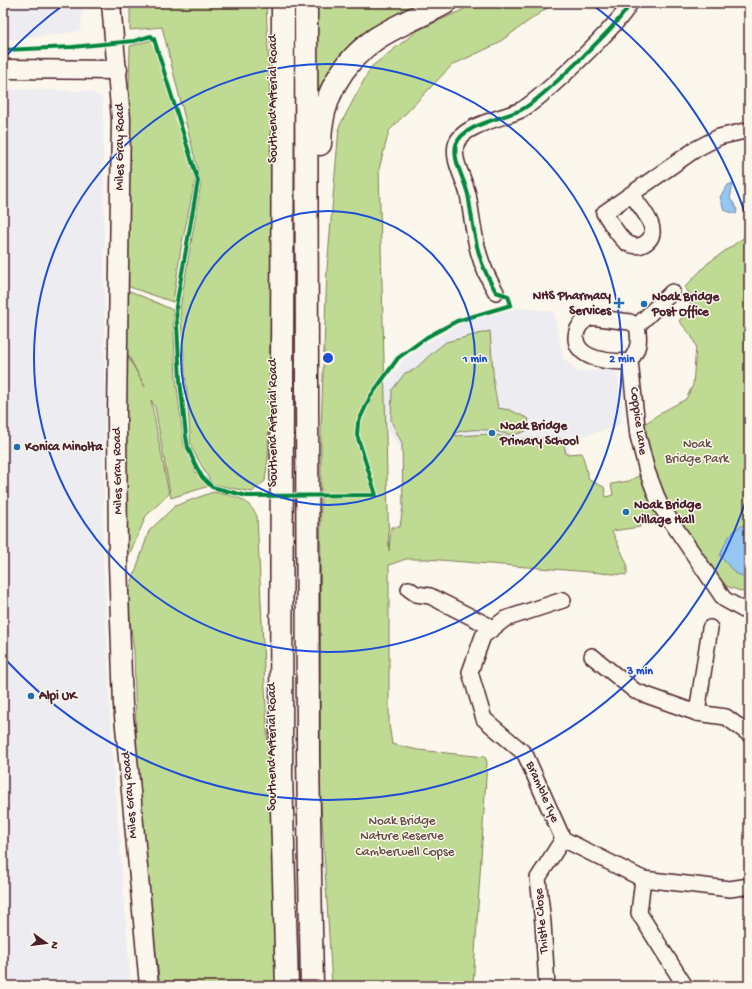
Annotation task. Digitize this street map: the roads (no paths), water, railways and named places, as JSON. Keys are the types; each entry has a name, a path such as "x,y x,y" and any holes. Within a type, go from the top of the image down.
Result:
{"highway":[{"name":"Southend Arterial Road","path":"283,3 281,774 287,986"},
{"path":"306,3 308,758 312,986"},
{"path":"307,369 318,245 320,130 326,104 332,87 345,68 364,48 393,29 445,3"}],"street":[{"name":"Miles Gray Road","path":"111,3 118,70 121,119 117,416 118,563 123,705 149,986"},
{"path":"496,292 488,278 475,247 469,198 456,157 456,145 460,136 478,126 522,110 543,95 618,22 630,3"},
{"path":"3,69 118,70"},
{"path":"631,194 696,149 719,137 749,130"},
{"path":"637,326 672,292"},
{"path":"591,317 630,322 637,326 639,344 630,361 623,362 592,357 581,350 576,341 577,329 584,320 591,317"},
{"name":"Coppice Lane","path":"630,361 638,436 647,471 660,505 724,599 749,613"},
{"path":"409,589 416,594 430,596 493,628"},
{"name":"Bramble Tye","path":"563,600 506,619 483,636 470,672 484,719 525,754 563,839 643,880 730,889 749,886"},
{"path":"697,713 710,628"},
{"path":"592,656 635,691 697,713 726,717 749,734"},
{"name":"Thistle Close","path":"547,986 543,923 538,878 563,839"},
{"path":"643,880 639,913 685,986"}],"water":[{"path":"733,183 730,199 737,210 736,214 724,210 720,197 728,185"},
{"path":"749,524 749,579 735,573 720,556 733,531"}],"place":[{"name":"NHS Pharmacy Services","path":"619,303"},
{"name":"Noak Bridge Post Office","path":"644,304"},
{"name":"Noak Bridge Primary School","path":"492,433"},
{"name":"Konica Minolta","path":"17,447"},
{"name":"Noak Bridge Village Hall","path":"626,512"},
{"name":"Alpi UK","path":"31,696"}],"park label":[{"name":"Noak Bridge Park","path":"697,452"},
{"name":"Noak Bridge Nature Reserve","path":"402,828"},
{"name":"Camberwell Copse","path":"405,852"}]}
